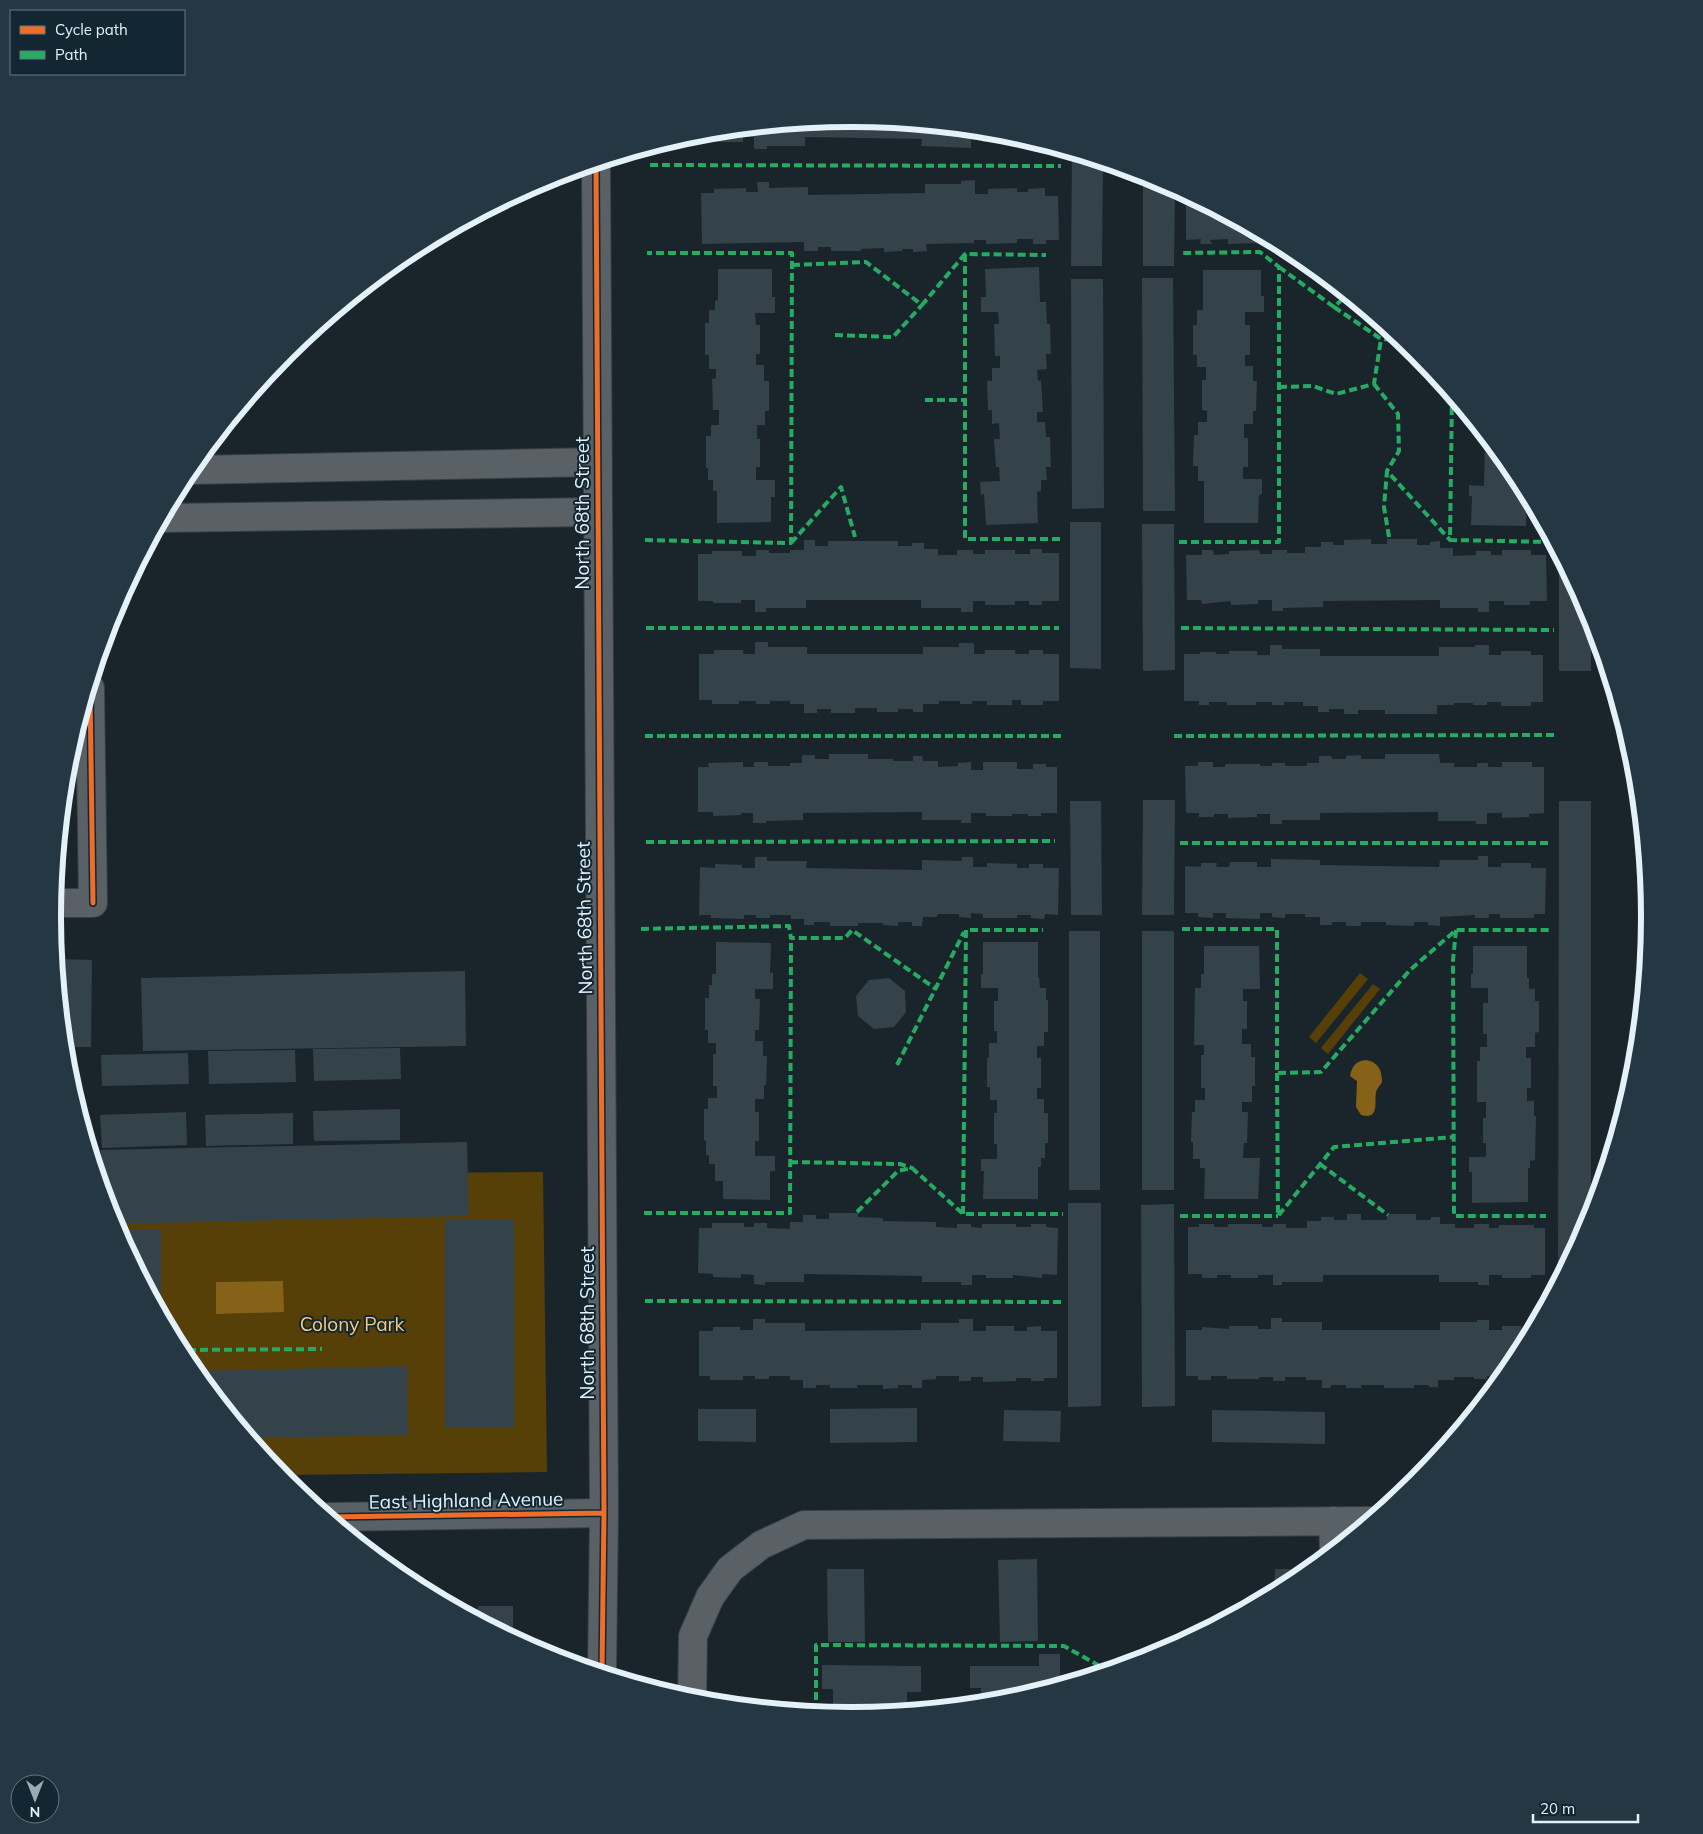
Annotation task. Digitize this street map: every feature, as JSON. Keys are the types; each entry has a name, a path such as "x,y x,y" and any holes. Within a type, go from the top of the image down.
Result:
{"street":[{"name":"North 68th Street","path":"596,169 604,1513 602,1667"},
{"path":"200,470 597,462"},
{"path":"170,518 597,512"},
{"path":"62,903 93,903 90,705"},
{"name":"East Highland Avenue","path":"337,1517 604,1513"},
{"path":"1333,1521 1334,1543"},
{"path":"692,1691 693,1636 710,1597 730,1569 761,1545 804,1525 1361,1521"}],"green space":[{"path":"1360,973 1368,979 1316,1043 1309,1037"},
{"path":"1373,984 1380,989 1328,1054 1321,1048"},
{"name":"Colony Park","path":"543,1172 547,1472 292,1475 257,1438 194,1356 167,1312 143,1267 121,1219 104,1175"}],"shaded area":[{"path":"1366,1060 1378,1067 1382,1082 1376,1092 1374,1113 1367,1116 1361,1115 1356,1107 1357,1081 1350,1076 1355,1065"},
{"path":"283,1281 284,1312 216,1314 216,1282"}],"building":[{"path":"852,127 903,128 1006,142 983,142 983,139 971,139 971,148 921,146 922,139 805,137 805,146 767,146 767,149 754,149 754,137 743,137 743,142 712,142 712,140 800,128"},
{"path":"1072,159 1103,168 1102,266 1071,266"},
{"path":"975,180 975,194 988,194 988,189 1017,188 1017,192 1028,192 1028,189 1045,188 1045,196 1058,196 1059,240 1046,240 1046,244 1033,244 1033,239 1017,239 1017,243 986,244 986,240 974,240 974,243 926,244 927,251 913,252 913,249 902,249 902,251 884,252 884,248 861,249 861,251 831,251 831,247 818,247 818,251 804,251 804,242 702,244 701,193 714,193 714,189 746,188 746,192 758,192 757,182 769,182 769,188 808,187 808,195 925,193 925,184 961,184 961,181"},
{"path":"1143,183 1175,196 1174,266 1143,266"},
{"path":"1186,201 1247,233 1258,240 1259,243 1228,244 1228,239 1210,240 1212,244 1200,244 1201,239 1186,240"},
{"path":"1039,267 1040,302 1046,302 1047,324 1050,324 1051,354 1046,354 1047,369 1037,370 1038,381 1041,380 1043,412 1037,412 1037,422 1045,422 1046,437 1050,437 1051,467 1046,467 1047,480 1041,480 1041,491 1037,492 1038,523 986,525 984,494 981,495 980,482 1000,481 999,467 996,467 994,439 1000,439 999,423 992,424 992,410 988,410 987,381 992,381 992,368 1000,368 1000,356 995,356 994,324 999,324 998,312 981,312 981,297 986,297 985,269"},
{"path":"718,269 772,269 772,297 775,297 775,313 755,313 756,325 760,325 760,354 756,354 756,365 764,365 764,381 769,381 769,411 765,411 765,425 757,425 757,439 760,439 760,467 756,467 756,480 775,480 775,497 771,497 771,522 717,523 717,491 713,491 713,480 708,480 708,468 706,468 706,436 711,436 711,425 719,425 719,410 713,410 712,379 716,378 716,369 709,369 709,355 705,355 705,323 709,323 709,310 715,310 715,301 718,300"},
{"path":"1203,270 1261,270 1261,296 1264,296 1264,312 1245,312 1245,325 1250,325 1250,355 1245,355 1245,366 1253,366 1253,381 1257,381 1256,411 1253,411 1253,424 1244,424 1244,438 1248,438 1248,467 1243,467 1243,479 1262,479 1262,494 1259,495 1258,523 1204,523 1204,481 1198,481 1198,466 1193,466 1194,435 1198,435 1198,422 1207,422 1207,411 1202,410 1202,380 1206,380 1206,367 1197,367 1197,355 1193,355 1193,325 1197,325 1197,310 1203,310"},
{"path":"1142,278 1173,278 1175,511 1143,511"},
{"path":"1071,279 1103,279 1104,508 1072,509"},
{"path":"1485,445 1509,478 1527,507 1526,526 1471,525 1472,496 1469,496 1469,485 1484,486"},
{"path":"1070,522 1101,522 1101,669 1070,668"},
{"path":"1142,524 1174,524 1175,670 1143,671"},
{"path":"1371,539 1371,544 1387,544 1387,539 1417,539 1417,545 1430,545 1430,542 1440,541 1440,548 1453,548 1453,556 1476,555 1476,551 1491,551 1491,555 1502,555 1502,550 1531,550 1531,555 1546,555 1547,601 1530,601 1530,605 1504,605 1504,601 1489,601 1489,612 1478,612 1478,608 1440,608 1440,600 1323,601 1323,607 1283,608 1283,611 1272,611 1272,600 1258,600 1258,604 1231,605 1231,601 1202,604 1201,600 1187,600 1186,555 1202,555 1202,550 1213,550 1214,555 1229,554 1229,551 1259,550 1260,554 1272,554 1272,550 1287,550 1287,553 1305,553 1305,547 1321,547 1321,542 1333,542 1333,545 1344,545 1344,540"},
{"path":"804,540 815,540 815,546 828,546 828,541 898,541 898,546 912,546 912,543 924,543 924,549 938,549 938,555 957,555 957,550 973,550 973,554 985,554 985,550 1015,550 1015,554 1030,554 1030,549 1042,549 1042,553 1059,553 1059,601 1042,601 1042,605 1029,605 1029,601 1015,601 1015,605 985,605 985,601 973,601 973,612 961,612 961,608 921,608 921,600 806,600 806,608 766,608 766,612 755,612 755,600 741,600 741,603 698,601 698,554 712,554 712,551 742,551 742,556 756,556 756,550 769,550 769,553 790,553 790,550 804,550"},
{"path":"1559,565 1591,639 1591,671 1559,671"},
{"path":"755,642 768,642 768,647 807,647 807,654 923,654 923,647 959,647 959,643 974,643 974,654 985,654 985,650 1015,650 1015,654 1029,654 1029,650 1043,650 1043,654 1059,654 1059,701 1043,701 1043,705 1021,705 1021,700 1012,700 1012,705 987,705 987,701 972,701 972,704 960,704 960,701 939,701 939,704 923,704 923,712 913,712 913,709 898,709 898,712 877,712 877,708 855,708 855,713 831,713 831,709 817,709 817,713 804,713 804,704 790,704 790,701 770,701 770,704 756,704 756,701 739,701 739,704 712,704 712,700 699,700 699,654 714,654 714,650 743,650 743,654 755,654"},
{"path":"1270,645 1282,645 1282,649 1320,649 1320,656 1439,656 1439,647 1475,647 1475,645 1489,645 1489,655 1501,655 1501,651 1531,651 1531,655 1543,655 1543,702 1531,702 1531,706 1501,706 1501,702 1487,702 1487,705 1454,703 1454,705 1437,705 1437,714 1385,714 1385,710 1358,710 1358,714 1344,714 1344,709 1329,709 1329,712 1318,712 1318,706 1303,706 1303,702 1284,702 1284,705 1272,705 1272,702 1256,702 1256,705 1227,705 1227,702 1209,702 1209,705 1199,705 1199,701 1184,701 1184,654 1216,652 1216,654 1229,654 1229,651 1257,651 1257,655 1270,655"},
{"path":"829,754 868,754 868,759 893,759 893,761 913,761 913,756 922,756 923,761 938,761 938,767 958,766 958,763 971,762 971,770 983,770 983,762 1017,762 1017,769 1033,769 1033,764 1046,764 1046,767 1057,767 1057,813 1041,813 1041,816 1012,814 1012,816 986,816 986,813 971,813 971,823 961,823 961,820 922,820 922,812 803,813 803,820 753,823 753,813 713,816 713,812 698,812 698,767 709,767 708,763 743,762 743,767 754,767 754,762 768,762 768,766 790,766 790,763 802,763 802,755 815,755 815,759 829,759"},
{"path":"1385,754 1439,754 1440,763 1454,763 1454,767 1477,767 1477,763 1488,763 1488,767 1502,767 1502,762 1532,762 1532,767 1544,767 1544,813 1529,814 1529,817 1502,818 1502,813 1487,813 1487,824 1476,824 1476,821 1438,821 1438,812 1320,813 1320,820 1282,820 1282,824 1270,824 1270,814 1257,814 1257,817 1228,818 1228,814 1214,814 1214,817 1199,817 1199,813 1186,813 1185,766 1198,766 1198,762 1213,762 1213,767 1225,767 1225,764 1272,766 1272,763 1285,763 1285,766 1307,766 1307,763 1319,763 1319,756 1331,756 1332,759 1346,759 1346,756 1361,755 1361,759 1385,759"},
{"path":"1143,800 1175,800 1174,915 1142,915"},
{"path":"1070,801 1101,801 1102,915 1071,915"},
{"path":"1559,801 1591,801 1591,1195 1558,1271"},
{"path":"1478,856 1488,856 1488,867 1501,867 1501,863 1531,863 1531,868 1546,868 1545,914 1534,914 1534,918 1500,918 1500,914 1489,914 1489,918 1475,918 1475,915 1440,917 1440,926 1428,925 1428,922 1414,922 1414,926 1386,925 1386,922 1361,922 1361,926 1346,926 1346,922 1332,922 1332,925 1320,925 1320,917 1305,917 1305,914 1285,914 1285,918 1272,917 1272,913 1260,913 1260,919 1226,918 1226,913 1213,913 1213,918 1198,917 1198,913 1185,913 1185,866 1201,867 1201,863 1217,863 1216,867 1229,867 1230,862 1257,862 1257,867 1271,867 1271,859 1320,860 1320,865 1439,867 1440,860 1478,860"},
{"path":"755,857 767,857 767,861 807,861 806,868 922,870 922,860 962,861 962,857 973,857 973,867 987,867 987,863 1017,864 1017,868 1029,868 1029,864 1043,864 1043,868 1059,868 1058,915 1045,914 1044,919 1031,918 1031,915 1017,915 1017,918 983,918 983,914 971,913 971,918 959,917 959,914 938,914 937,917 923,917 922,926 912,926 912,922 898,922 898,926 883,925 883,923 858,923 858,926 830,926 830,922 814,922 814,925 804,925 804,919 791,919 791,915 770,915 770,918 756,918 756,915 744,915 744,919 711,918 711,915 699,915 700,867 715,868 715,864 742,865 742,868 755,868"},
{"path":"1069,931 1100,931 1100,1190 1069,1190"},
{"path":"1142,931 1174,931 1174,1190 1142,1190"},
{"path":"716,942 771,943 770,973 773,973 773,989 755,989 755,999 760,999 759,1030 755,1030 755,1041 763,1041 763,1056 767,1056 764,1099 755,1099 755,1112 759,1112 759,1141 755,1141 755,1156 775,1156 775,1171 770,1171 770,1200 723,1199 723,1181 715,1181 715,1164 709,1164 709,1155 706,1155 704,1109 708,1109 708,1098 717,1098 717,1086 713,1086 713,1054 716,1054 716,1043 708,1043 708,1030 705,1030 705,998 709,998 709,985 712,985 712,974 716,974"},
{"path":"983,942 1038,942 1038,977 1040,988 1046,988 1048,1032 1044,1032 1044,1046 1037,1046 1037,1058 1041,1057 1041,1088 1037,1088 1037,1099 1044,1099 1044,1113 1048,1113 1048,1143 1045,1143 1045,1158 1041,1158 1041,1167 1038,1167 1038,1199 983,1199 984,1171 981,1171 981,1159 997,1159 997,1144 994,1144 994,1113 997,1113 997,1100 990,1100 990,1087 987,1087 987,1058 989,1058 989,1043 997,1043 997,1031 994,1031 994,1001 998,1001 998,988 981,988"},
{"path":"1204,946 1259,946 1260,989 1243,989 1243,1001 1247,1001 1247,1029 1242,1029 1242,1044 1251,1044 1251,1057 1255,1057 1255,1086 1252,1086 1252,1102 1242,1102 1242,1112 1248,1112 1247,1143 1244,1143 1243,1158 1260,1158 1258,1199 1204,1199 1205,1168 1200,1168 1200,1159 1193,1159 1193,1142 1191,1142 1192,1112 1195,1112 1195,1100 1205,1100 1205,1088 1201,1088 1201,1055 1204,1055 1204,1045 1194,1045 1195,988 1201,988 1201,974 1204,974"},
{"path":"1473,946 1527,946 1529,989 1535,989 1535,1001 1539,1001 1539,1032 1535,1033 1535,1047 1526,1047 1526,1058 1531,1058 1531,1088 1527,1088 1527,1101 1534,1101 1534,1116 1536,1116 1535,1160 1530,1161 1530,1168 1528,1168 1528,1202 1472,1203 1472,1172 1469,1172 1469,1157 1486,1157 1486,1143 1483,1143 1483,1118 1486,1118 1486,1102 1477,1102 1477,1061 1480,1061 1480,1047 1487,1047 1487,1034 1483,1034 1483,1003 1488,1003 1488,988 1471,988"},
{"path":"63,959 92,960 91,1047 72,1047"},
{"path":"465,971 466,1046 143,1051 141,978"},
{"path":"889,978 905,991 906,1012 894,1027 874,1029 858,1016 856,996 869,980"},
{"path":"400,1048 401,1079 314,1081 313,1049"},
{"path":"295,1050 296,1082 209,1084 208,1051"},
{"path":"188,1053 189,1084 102,1086 101,1055"},
{"path":"400,1109 400,1140 314,1141 313,1111"},
{"path":"186,1112 187,1145 102,1148 100,1115"},
{"path":"293,1113 293,1144 206,1146 205,1115"},
{"path":"467,1142 469,1216 123,1224 101,1166 101,1150"},
{"path":"1068,1203 1101,1203 1101,1406 1068,1407"},
{"path":"1174,1204 1175,1406 1142,1407 1141,1205"},
{"path":"829,1213 858,1213 858,1217 883,1218 883,1221 936,1222 936,1227 957,1228 957,1224 971,1224 971,1227 982,1228 982,1224 1016,1224 1016,1227 1031,1227 1031,1224 1046,1224 1046,1227 1058,1228 1057,1275 1042,1274 1042,1278 1013,1275 1013,1278 986,1278 986,1275 972,1275 972,1285 961,1285 961,1282 922,1282 922,1276 804,1274 804,1282 765,1282 765,1285 754,1284 754,1275 741,1274 741,1278 713,1277 713,1274 698,1273 699,1228 712,1228 712,1223 744,1223 744,1227 754,1227 754,1223 767,1223 767,1228 790,1229 790,1222 803,1222 803,1215 816,1215 816,1219 829,1219"},
{"path":"1347,1214 1361,1214 1361,1220 1387,1220 1387,1214 1416,1214 1416,1220 1431,1220 1431,1217 1440,1217 1440,1224 1455,1224 1455,1228 1474,1228 1474,1224 1489,1224 1489,1228 1499,1228 1499,1225 1534,1225 1534,1228 1545,1228 1545,1275 1531,1275 1531,1278 1502,1278 1502,1275 1489,1275 1489,1285 1478,1285 1478,1282 1439,1282 1439,1275 1323,1275 1323,1282 1282,1282 1282,1285 1273,1285 1273,1275 1258,1275 1258,1278 1231,1278 1231,1275 1217,1275 1217,1278 1202,1278 1202,1274 1188,1274 1188,1227 1199,1227 1199,1224 1214,1224 1214,1227 1228,1227 1228,1224 1262,1224 1262,1227 1273,1227 1273,1224 1286,1224 1286,1228 1307,1228 1307,1221 1321,1221 1321,1217 1347,1220"},
{"path":"445,1219 514,1219 514,1428 445,1428"},
{"path":"126,1229 161,1229 161,1301"},
{"path":"1271,1318 1282,1318 1282,1322 1322,1322 1322,1330 1440,1330 1440,1322 1477,1322 1477,1320 1489,1320 1489,1330 1502,1330 1502,1326 1521,1326 1521,1330 1525,1330 1494,1376 1487,1376 1487,1379 1454,1377 1454,1380 1438,1380 1438,1387 1414,1385 1414,1388 1384,1388 1384,1385 1361,1385 1361,1388 1346,1388 1346,1385 1331,1385 1331,1388 1322,1388 1322,1380 1306,1380 1306,1377 1285,1377 1285,1381 1273,1381 1273,1377 1227,1379 1227,1376 1211,1376 1211,1380 1198,1380 1198,1376 1186,1376 1186,1330 1202,1330 1202,1327 1229,1329 1229,1326 1258,1326 1258,1329 1271,1329"},
{"path":"753,1319 765,1319 765,1323 805,1323 805,1331 921,1330 921,1323 959,1323 959,1319 973,1319 973,1331 986,1331 986,1326 1014,1326 1014,1331 1027,1331 1027,1327 1041,1326 1041,1331 1057,1331 1057,1378 1044,1378 1044,1381 1031,1381 1031,1378 1016,1378 1016,1381 983,1382 983,1377 971,1377 971,1381 959,1381 959,1376 936,1376 936,1379 922,1380 922,1388 912,1388 912,1385 898,1385 898,1388 883,1389 883,1385 857,1385 857,1388 830,1388 830,1385 816,1385 816,1388 803,1388 803,1380 790,1380 790,1376 769,1376 769,1379 755,1379 755,1376 743,1376 743,1380 710,1380 710,1376 699,1376 699,1331 713,1331 713,1327 740,1327 740,1330 753,1330"},
{"path":"407,1366 408,1435 257,1438 205,1371"},
{"path":"917,1408 917,1442 830,1443 830,1409"},
{"path":"698,1409 756,1409 756,1442 698,1441"},
{"path":"1004,1410 1061,1411 1060,1442 1003,1441"},
{"path":"1212,1410 1325,1412 1325,1444 1212,1442"},
{"path":"1037,1559 1038,1641 1000,1642 998,1560"},
{"path":"827,1569 864,1569 865,1642 828,1642"},
{"path":"1275,1569 1298,1569 1291,1574 1274,1584"},
{"path":"478,1606 513,1606 513,1631 502,1626 478,1613"},
{"path":"1039,1654 1060,1654 1060,1679 981,1696 981,1688 970,1688 970,1666 1039,1666"},
{"path":"822,1665 921,1666 921,1692 907,1692 907,1706 833,1707 833,1689 822,1689"}],"marked path":[{"path":"650,165 1061,166"},
{"path":"1179,542 1279,542 1279,267 1260,252 1183,253"},
{"path":"645,540 791,543 792,253 647,253"},
{"path":"965,254 965,539 1064,539"},
{"path":"792,265 866,262 922,305 965,254 1046,255"},
{"path":"1279,267 1334,307 1343,298"},
{"path":"835,335 893,337 922,305"},
{"path":"1334,307 1381,339 1390,339"},
{"path":"1279,387 1313,386 1336,394 1374,384 1381,339"},
{"path":"1374,384 1398,414 1399,451 1387,471"},
{"path":"925,400 965,400"},
{"path":"1452,403 1450,540 1547,542"},
{"path":"1389,537 1384,507 1387,471 1450,540"},
{"path":"791,543 841,487 855,537"},
{"path":"646,628 1059,628"},
{"path":"1181,628 1554,630"},
{"path":"1174,736 1555,735"},
{"path":"645,736 1064,736"},
{"path":"646,842 1055,841"},
{"path":"1180,843 1552,843"},
{"path":"641,929 789,926 791,938 845,938 852,930 936,989"},
{"path":"1182,929 1277,929 1277,1073 1321,1072 1410,970 1456,930 1550,930"},
{"path":"963,1214 966,930 1043,930"},
{"path":"1456,930 1453,960 1454,1216 1546,1216"},
{"path":"897,1065 964,932"},
{"path":"644,1213 790,1213 791,938"},
{"path":"1277,1073 1278,1216 1334,1147 1454,1137"},
{"path":"790,1162 900,1164 912,1168"},
{"path":"1320,1164 1388,1215"},
{"path":"857,1212 898,1171 912,1168 963,1214 1063,1214"},
{"path":"1180,1216 1278,1216"},
{"path":"645,1301 1061,1302"},
{"path":"190,1350 322,1349"},
{"path":"816,1706 816,1645 1064,1646 1101,1667"}],"cycle path":[{"path":"596,169 604,1513 602,1667"},
{"path":"90,705 93,903"},
{"path":"337,1517 604,1513"}]}
